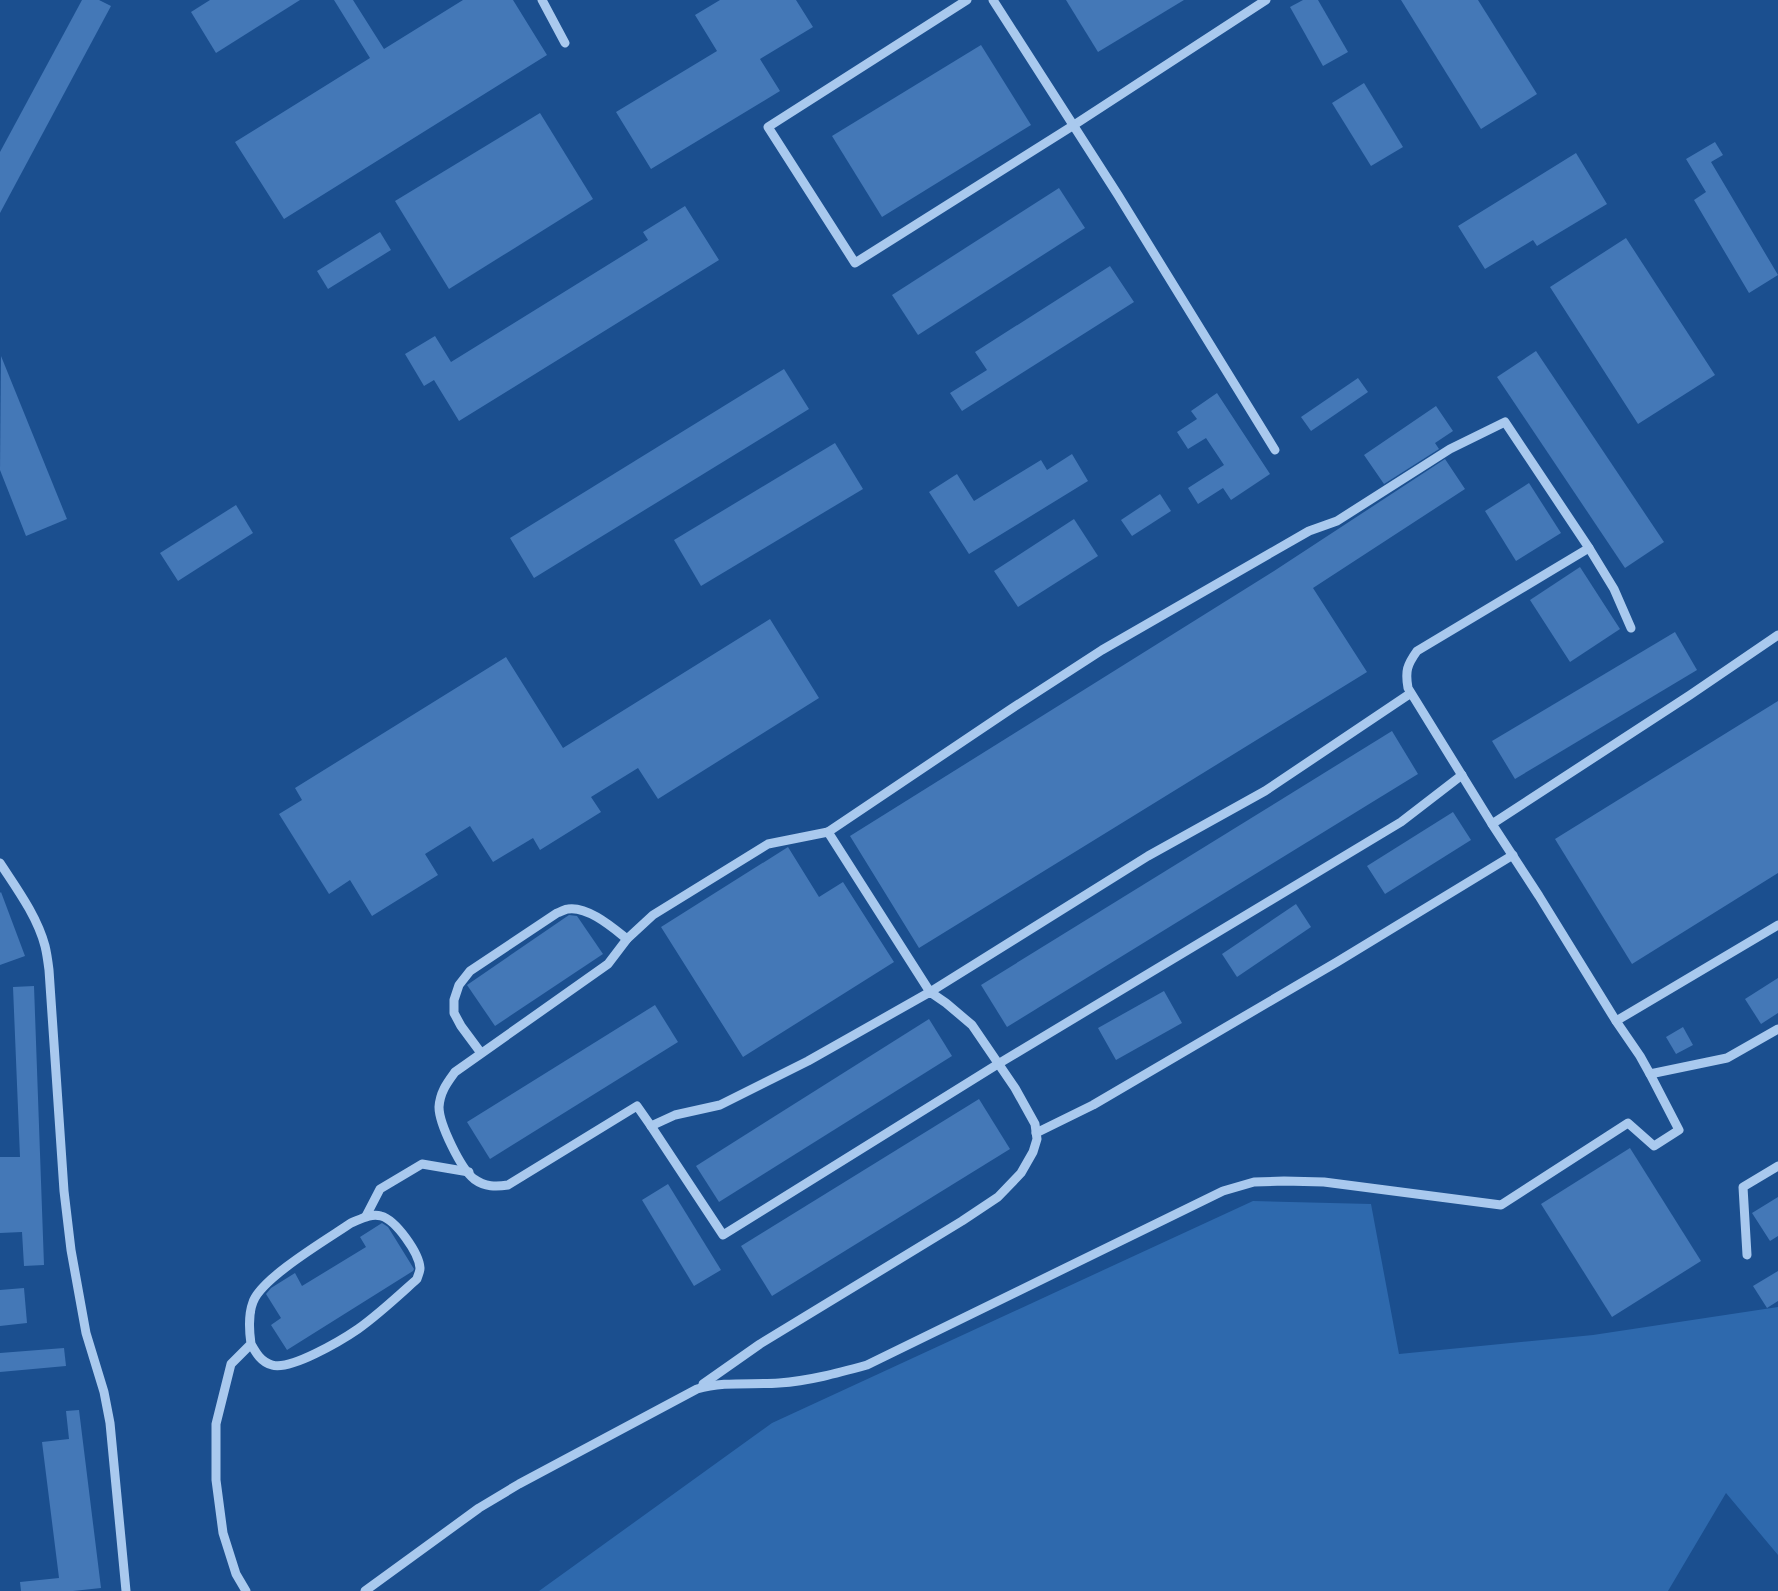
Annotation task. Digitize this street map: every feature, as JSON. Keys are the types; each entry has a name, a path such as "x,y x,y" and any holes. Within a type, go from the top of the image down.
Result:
{"street":[{"path":"542,0 565,43"},
{"path":"966,0 768,127 854,263 1074,125 1266,0"},
{"path":"992,0 1074,125 1275,450"},
{"path":"1462,776 1401,822 998,1064 722,1235 637,1106 508,1185 493,1188 474,1179 458,1157 443,1130 439,1108 443,1088 455,1072 608,964 627,939 653,914 768,844 828,832 1102,650 1188,602 1268,553 1309,531 1338,521 1450,449 1505,422 1589,548 1614,589 1631,628"},
{"path":"697,1389 711,1385 779,1383 823,1377 867,1365 1223,1191 1254,1182 1324,1182 1501,1205 1628,1123 1654,1146 1679,1130 1640,1056 1462,776 1408,688 1406,676 1408,663 1417,651 1589,548"},
{"path":"1492,824 1690,695 1778,635"},
{"path":"651,1126 675,1116 720,1105 808,1061 930,992 1148,856 1265,791 1411,693"},
{"path":"365,1591 487,1503 697,1389 760,1344 962,1221 998,1197 1021,1172 1033,1152 1037,1139 1035,1124 1015,1088 972,1026 946,1003 930,992 828,832"},
{"path":"1036,1133 1101,1100 1337,962 1513,855"},
{"path":"0,863 29,908 38,927 45,947 49,970 64,1191 71,1250 86,1333 104,1392 110,1423 126,1591"},
{"path":"481,1053 454,1013 454,1000 459,985 470,971 557,913 568,909 591,914 627,939"},
{"path":"1616,1021 1778,925"},
{"path":"1650,1074 1727,1058 1778,1029"},
{"path":"366,1216 380,1190 422,1164 469,1172"},
{"path":"1747,1255 1744,1187 1778,1166"},
{"path":"366,1216 381,1216 392,1221 406,1238 419,1261 420,1270 417,1279 358,1329 312,1356 281,1366 271,1365 260,1358 251,1344 249,1324 253,1301 267,1282 351,1223 366,1216"},
{"path":"246,1591 236,1574 223,1533 216,1480 216,1424 231,1364 251,1344"}],"shaded area":[{"path":"1253,1201 1371,1204 1399,1354 1593,1335 1778,1307 1778,1555 1726,1493 1668,1591 539,1591 772,1423"}],"building":[{"path":"82,0 99,0 111,6 0,213 0,152"},
{"path":"210,0 300,0 216,53 191,12"},
{"path":"334,0 353,0 384,49 463,0 513,0 547,55 284,219 235,142 370,58"},
{"path":"720,0 796,0 813,27 760,59 780,91 651,169 616,112 717,51 695,15"},
{"path":"1066,0 1184,0 1098,52"},
{"path":"1303,0 1318,0 1348,52 1323,66 1290,7"},
{"path":"1401,0 1478,0 1537,94 1481,129"},
{"path":"981,45 1031,125 882,217 832,136"},
{"path":"1364,83 1403,147 1371,166 1332,103"},
{"path":"540,113 593,199 449,289 395,201"},
{"path":"1715,142 1723,155 1711,162 1778,275 1749,293 1694,200 1706,192 1686,159"},
{"path":"1576,153 1607,204 1537,246 1533,240 1485,269 1458,226"},
{"path":"1059,188 1085,228 918,335 892,295"},
{"path":"685,206 719,260 459,421 434,380 424,386 405,354 435,336 451,362 648,240 643,232"},
{"path":"380,232 391,250 328,289 317,271"},
{"path":"1626,238 1715,375 1638,424 1550,287"},
{"path":"1110,266 1134,302 962,411 950,393 987,370 975,352"},
{"path":"1536,351 1664,542 1625,568 1497,377"},
{"path":"1,356 67,519 26,536 0,470"},
{"path":"784,369 809,409 534,578 510,538"},
{"path":"1358,378 1368,392 1311,431 1301,417"},
{"path":"1217,393 1270,474 1231,500 1223,488 1198,504 1188,488 1224,465 1206,438 1188,449 1177,432 1197,419 1191,411"},
{"path":"1436,406 1453,431 1435,443 1439,449 1384,484 1364,455"},
{"path":"835,443 863,489 701,586 674,540"},
{"path":"1072,454 1088,481 969,554 929,492 957,474 974,501 1041,460 1047,470"},
{"path":"1445,459 1465,489 1313,588 1367,672 919,948 850,836 1274,571"},
{"path":"1529,483 1561,533 1516,561 1485,511"},
{"path":"1160,494 1171,511 1132,536 1121,520"},
{"path":"236,505 253,533 178,581 160,553"},
{"path":"1074,519 1098,556 1018,607 994,571"},
{"path":"1580,567 1620,629 1570,662 1530,600"},
{"path":"770,619 819,698 658,799 638,768 591,797 601,812 540,850 533,838 493,862 470,826 425,854 438,875 372,916 350,880 329,894 279,814 302,800 295,788 506,657 563,748"},
{"path":"1675,632 1697,670 1515,779 1492,741"},
{"path":"1778,701 1778,873 1632,964 1555,839"},
{"path":"1392,731 1418,774 1007,1027 981,985"},
{"path":"1453,812 1471,840 1385,894 1367,866"},
{"path":"788,847 819,897 843,882 894,962 743,1057 661,927"},
{"path":"0,893 25,956 0,965"},
{"path":"1296,904 1311,927 1237,977 1222,954"},
{"path":"569,915 577,916 603,954 495,1026 467,985"},
{"path":"1778,978 1778,1013 1761,1024 1745,999"},
{"path":"34,986 44,1265 24,1266 22,1232 0,1233 0,1157 20,1157 13,987"},
{"path":"1164,991 1182,1023 1116,1060 1098,1028"},
{"path":"655,1005 678,1042 490,1159 467,1122"},
{"path":"929,1019 952,1056 719,1202 696,1166"},
{"path":"1683,1027 1693,1045 1676,1054 1666,1037"},
{"path":"979,1099 1010,1149 772,1296 741,1246"},
{"path":"1630,1148 1701,1261 1612,1317 1541,1204"},
{"path":"668,1184 721,1270 694,1286 642,1200"},
{"path":"1778,1197 1778,1236 1770,1241 1752,1213"},
{"path":"382,1223 388,1227 414,1269 413,1271 287,1350 271,1325 281,1318 266,1294 271,1288 295,1273 302,1286 366,1247 360,1237"},
{"path":"1778,1271 1778,1301 1767,1308 1753,1286"},
{"path":"24,1288 27,1323 0,1326 0,1290"},
{"path":"64,1348 66,1366 0,1372 0,1353"},
{"path":"79,1410 101,1588 73,1591 21,1591 20,1582 59,1578 42,1442 69,1439 66,1411"}]}
